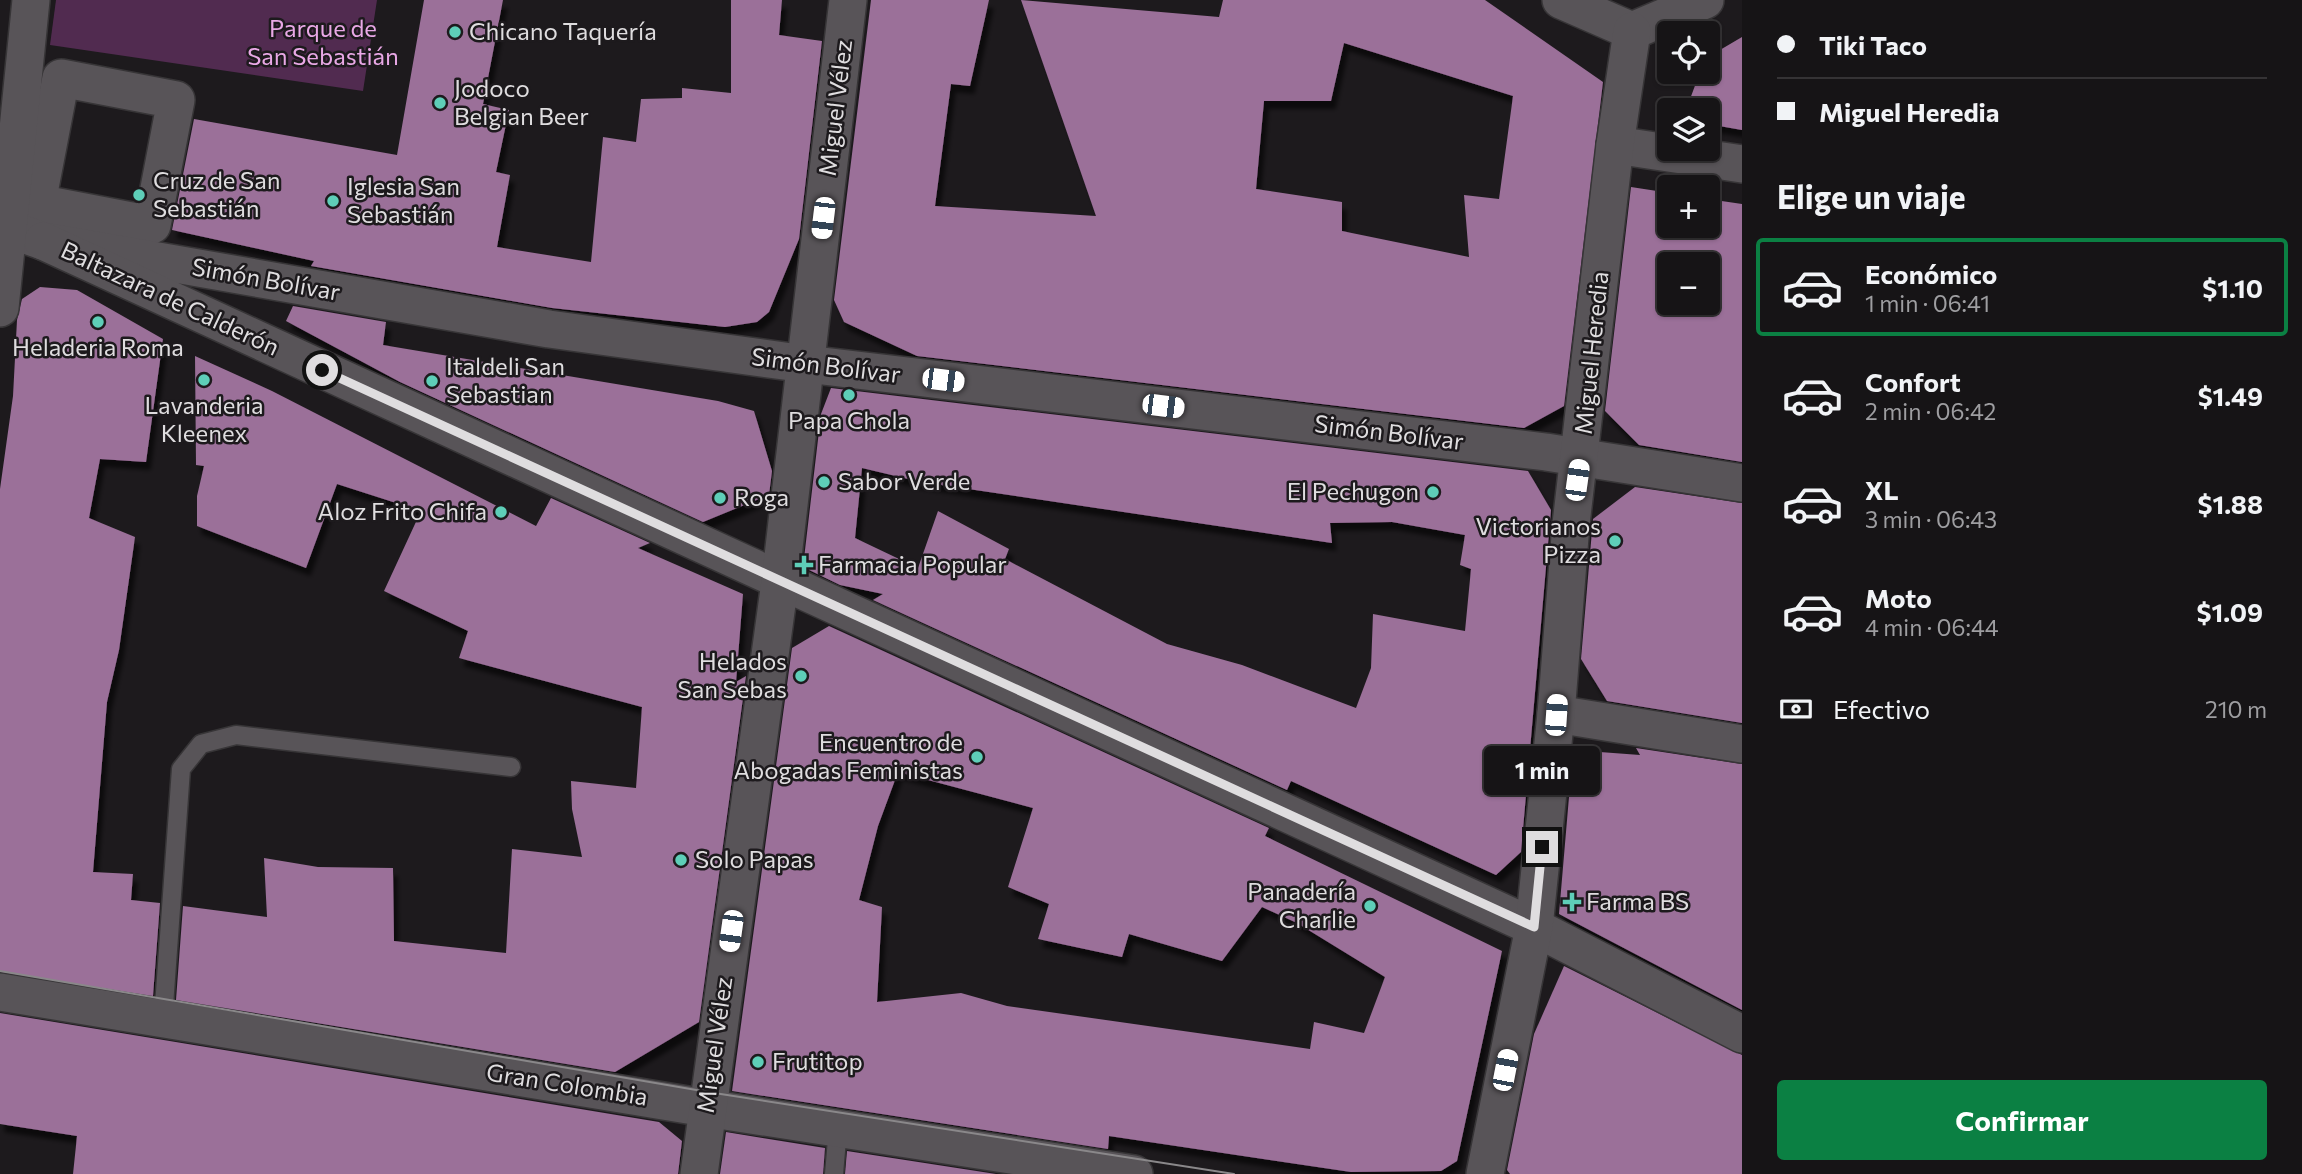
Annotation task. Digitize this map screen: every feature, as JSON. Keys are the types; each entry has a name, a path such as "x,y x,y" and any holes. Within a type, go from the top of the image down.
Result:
{"street":[{"path":"0,308 5,226 31,0"},
{"name":"Miguel Vélez","path":"699,1174 780,582 848,0"},
{"path":"1561,0 1632,32 1705,0"},
{"name":"Miguel Heredia","path":"1485,1174 1534,927 1556,715 1571,524 1615,145 1632,32"},
{"path":"61,78 176,100 152,225 37,204 61,78"},
{"path":"1615,145 1742,164"},
{"name":"Simón Bolívar","path":"5,226 43,241 550,329 806,364 1580,457 1742,483"},
{"name":"Baltazara de Calderón","path":"43,241 1534,927 1742,1034"},
{"path":"1556,715 1742,744"},
{"name":"Gran Colombia","path":"0,992 706,1108 1134,1174"}],"lane":[{"path":"163,1020 181,769 201,744 236,735 511,767"},
{"path":"834,1174 838,1128"}],"green space":[{"name":"Parque de San Sebastián","path":"56,0 377,0 363,91 50,45"}],"building":[{"path":"424,0 503,0 483,104 509,110 496,172 510,175 497,247 591,262 603,137 636,142 641,99 682,98 682,88 731,93 731,0 782,0 779,35 822,41 799,239 769,312 757,322 725,327 552,308 311,266 314,261 172,230 194,119 397,155"},
{"path":"871,0 989,0 970,86 951,84 935,206 1096,216 1021,0 1219,17 1223,0 1485,0 1603,82 1564,406 1524,428 917,356 844,322 834,300","holes":["1344,43 1513,96 1499,199 1464,195 1469,257 1342,231 1342,202 1256,189 1264,101 1331,101"]},
{"path":"1742,37 1742,130 1720,126 1720,98 1690,98 1696,84 1720,84 1720,50"},
{"path":"1631,187 1657,191 1657,238 1720,238 1720,201 1742,204 1742,462 1639,445 1605,411"},
{"path":"40,287 77,290 163,339 146,462 100,459 89,518 135,537 119,650 107,702 93,872 133,874 131,900 160,903 153,996 0,972 0,489 13,396 17,320 22,299"},
{"path":"293,306 386,322 383,345 718,401 754,411 772,471 769,495 703,522 400,382 286,321"},
{"path":"195,356 272,391 536,526 551,498 650,543 638,548 743,594 736,682 746,676 699,1022 615,1072 176,1000 183,906 267,917 264,858 318,867 393,868 394,941 506,953 512,849 582,857 572,809 571,781 636,788 642,707 459,658 468,631 384,591 421,511 337,484 306,568 197,526 197,496 204,466 196,465"},
{"path":"831,388 1528,471 1551,510 1521,852 1496,875 1291,781 1287,790 873,600 883,594 840,585 803,567 821,414","holes":["862,468 921,482 1332,543 1330,523 1392,522 1465,535 1460,565 1471,569 1465,631 1373,614 1371,668 1356,708 1242,665 1167,644 1005,559 1009,549 938,511 918,568 855,538"]},
{"path":"1635,487 1742,503 1742,723 1607,701 1581,659 1593,519"},
{"path":"829,626 1269,828 1265,836 1502,951 1457,1161 1441,1171 1351,1172 1109,1136 1108,1149 732,1091 792,648","holes":["898,772 1033,808 1008,887 1049,904 1038,939 1122,957 1129,934 1222,961 1262,907 1297,923 1385,977 1364,1033 1314,1022 1310,1049 1007,1006 961,993 877,1002 882,907 859,900 878,826"]},
{"path":"1636,748 1742,764 1742,1010 1559,914 1573,750 1640,755"},
{"path":"1564,966 1742,1055 1742,1174 1510,1174 1507,1170 1534,1034"},
{"path":"0,1013 659,1122 682,1141 678,1174 73,1174 77,1136 0,1124"},
{"path":"726,1132 825,1148 823,1174 720,1174"},
{"path":"847,1151 996,1174 845,1174"}],"tram line":[{"path":"0,971 708,1092 1234,1174"}],"place":[{"name":"Chicano Taquería","path":"455,32"},
{"name":"Jodoco Belgian Beer","path":"440,103"},
{"name":"Cruz de San Sebastián","path":"139,195"},
{"name":"Iglesia San Sebastián","path":"333,201"},
{"name":"Heladeria Roma","path":"98,322"},
{"name":"Lavanderia Kleenex","path":"204,380"},
{"name":"Italdeli San Sebastian","path":"432,381"},
{"name":"Papa Chola","path":"849,395"},
{"name":"Sabor Verde","path":"824,482"},
{"name":"El Pechugon","path":"1433,492"},
{"name":"Roga","path":"720,498"},
{"name":"Aloz Frito Chifa","path":"501,512"},
{"name":"Victorianos Pizza","path":"1615,541"},
{"name":"Farmacia Popular","path":"804,565"},
{"name":"Helados San Sebas","path":"801,676"},
{"name":"Encuentro de Abogadas Feministas","path":"977,757"},
{"name":"Solo Papas","path":"681,860"},
{"name":"Farma BS","path":"1572,902"},
{"name":"Panadería Charlie","path":"1370,906"},
{"name":"Frutitop","path":"758,1062"}],"route":[{"path":"322,370 1534,927 1542,847"}]}
